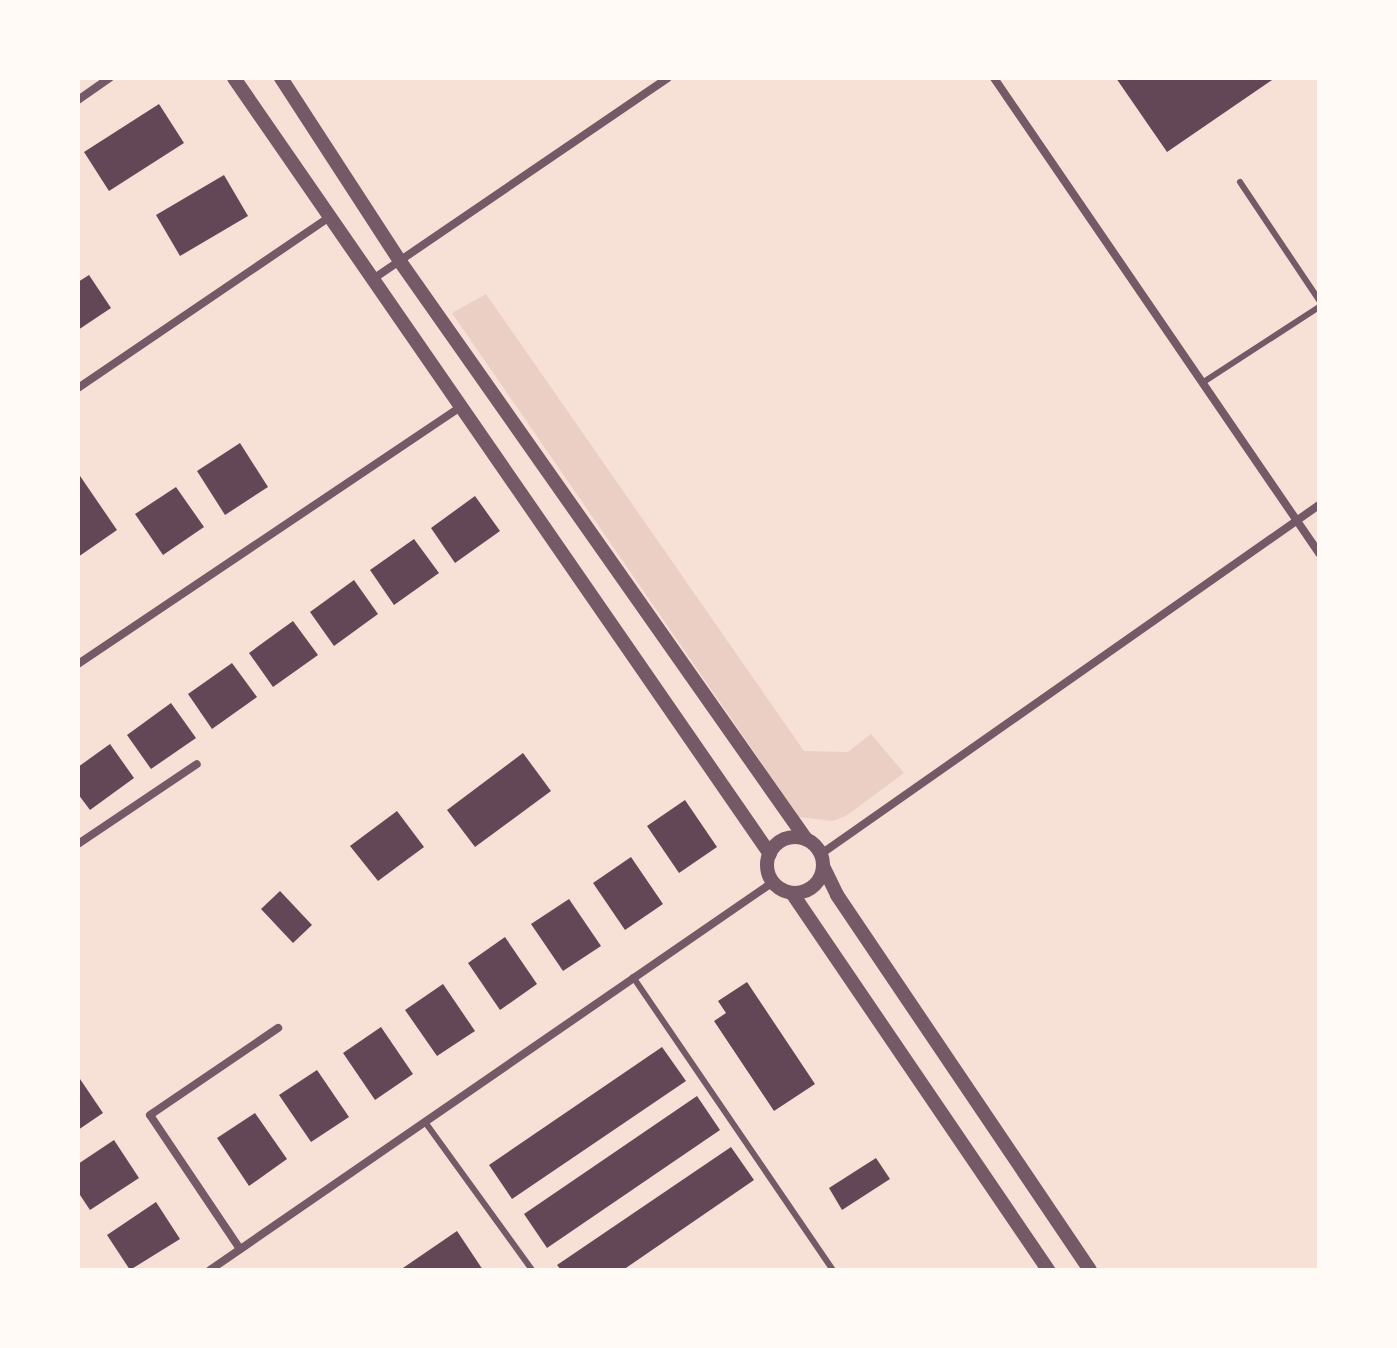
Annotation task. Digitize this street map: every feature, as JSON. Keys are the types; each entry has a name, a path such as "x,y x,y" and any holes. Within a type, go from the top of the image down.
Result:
{"street":[{"path":"78,100 110,78"},
{"path":"234,78 459,408 757,829 770,854 773,882"},
{"path":"281,78 399,260 822,860 837,895 1090,1270"},
{"path":"373,279 668,78"},
{"path":"994,78 1319,553"},
{"path":"78,388 330,217"},
{"path":"78,664 459,408"},
{"path":"792,893 813,886 822,860 1319,505"},
{"path":"78,844 197,764"},
{"path":"770,854 785,839 806,839"},
{"path":"773,882 792,893 1048,1270"},
{"path":"210,1270 773,882"},
{"path":"240,1249 150,1115 278,1028"}],"lane":[{"path":"1240,182 1319,300"},
{"path":"1202,383 1319,307"},
{"path":"633,977 833,1270"},
{"path":"425,1122 532,1270"}],"shaded area":[{"path":"486,294 804,751 848,752 871,734 904,773 846,816 832,821 799,817 452,313"}],"building":[{"path":"1116,78 1275,78 1167,152"},
{"path":"159,104 184,143 109,191 84,152"},
{"path":"224,175 248,216 180,256 156,215"},
{"path":"89,275 111,308 78,330 78,282"},
{"path":"240,443 268,487 225,515 197,471"},
{"path":"78,473 117,530 78,557"},
{"path":"176,487 204,527 163,555 135,514"},
{"path":"475,496 500,531 455,563 431,528"},
{"path":"414,539 439,573 394,605 370,570"},
{"path":"354,580 378,614 334,646 310,612"},
{"path":"293,621 318,655 273,687 249,653"},
{"path":"232,663 257,697 212,729 188,694"},
{"path":"171,703 196,738 151,769 127,735"},
{"path":"110,744 134,778 90,810 78,794 78,767"},
{"path":"523,753 551,791 475,847 447,810"},
{"path":"685,800 717,847 679,873 647,826"},
{"path":"397,811 424,847 378,881 350,846"},
{"path":"631,857 663,904 625,930 593,883"},
{"path":"280,891 312,925 293,943 261,909"},
{"path":"569,899 601,946 563,971 531,924"},
{"path":"505,937 537,984 500,1010 468,963"},
{"path":"747,982 815,1084 774,1111 714,1021 726,1013 718,1001"},
{"path":"443,984 475,1031 437,1056 405,1010"},
{"path":"381,1027 413,1074 375,1100 343,1053"},
{"path":"662,1047 686,1081 512,1199 489,1165"},
{"path":"317,1070 349,1117 311,1142 279,1095"},
{"path":"78,1076 103,1113 78,1130"},
{"path":"697,1096 720,1130 547,1248 524,1214"},
{"path":"255,1113 287,1159 249,1186 217,1138"},
{"path":"114,1140 139,1178 90,1210 78,1192 78,1164"},
{"path":"731,1147 754,1180 623,1270 561,1270 557,1265"},
{"path":"876,1158 890,1179 842,1210 829,1188"},
{"path":"156,1202 180,1239 130,1270 107,1235"},
{"path":"457,1231 483,1270 400,1270"}]}
